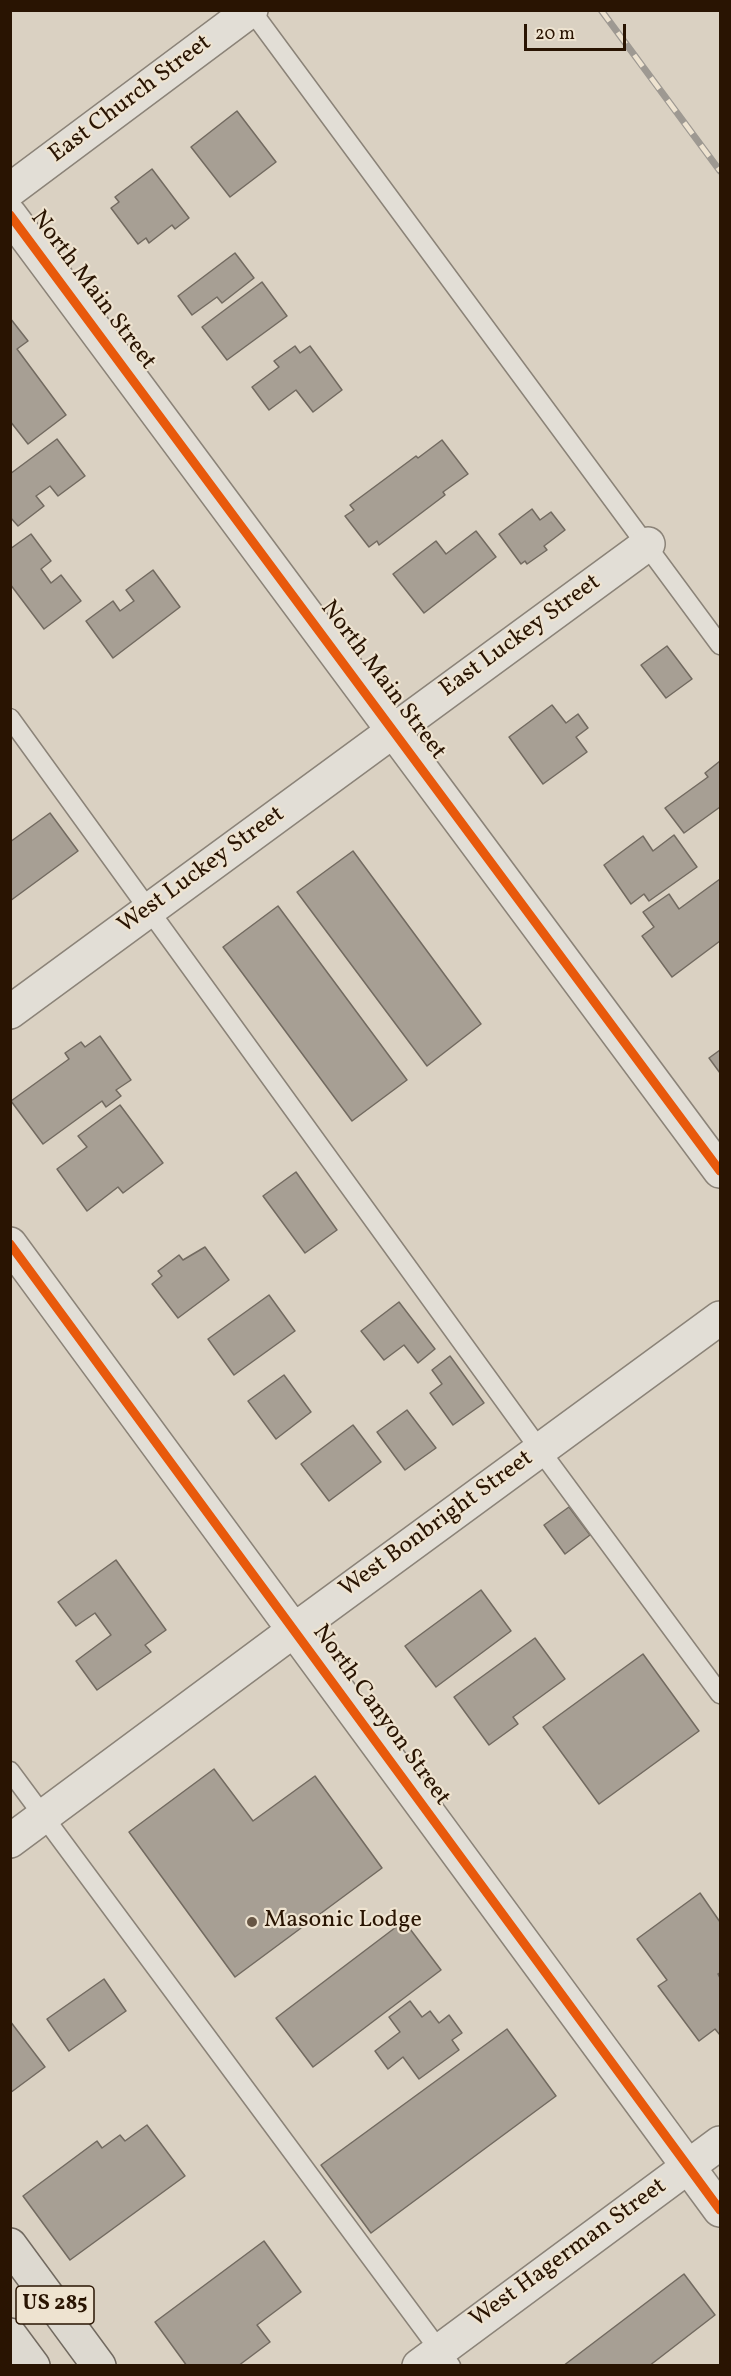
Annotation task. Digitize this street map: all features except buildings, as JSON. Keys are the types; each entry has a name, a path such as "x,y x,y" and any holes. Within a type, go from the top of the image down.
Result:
{"highway":[{"name":"US 285","path":"10,2245 99,2366"},
{"name":"US 285","path":"10,2335 33,2366"}],"street":[{"name":"East Church Street","path":"10,190 251,10"},
{"name":"North Main Street","path":"10,215 720,1171"},
{"name":"East Luckey Street","path":"393,729 648,544"},
{"name":"West Luckey Street","path":"10,1012 393,729"},
{"name":"North Canyon Street","path":"10,1244 720,2210"},
{"name":"West Bonbright Street","path":"10,1841 293,1630 720,1318"},
{"name":"West Hagerman Street","path":"436,2360 720,2143"}],"lane":[{"path":"251,10 648,544 720,645"},
{"path":"10,718 540,1450 720,1694"},
{"path":"10,1771 436,2360"}],"railway":[{"path":"601,10 720,171"}],"cycle path":[{"path":"10,215 720,1171"},
{"path":"10,1244 720,2210"}],"place":[{"name":"Masonic Lodge","path":"252,1922"}]}
